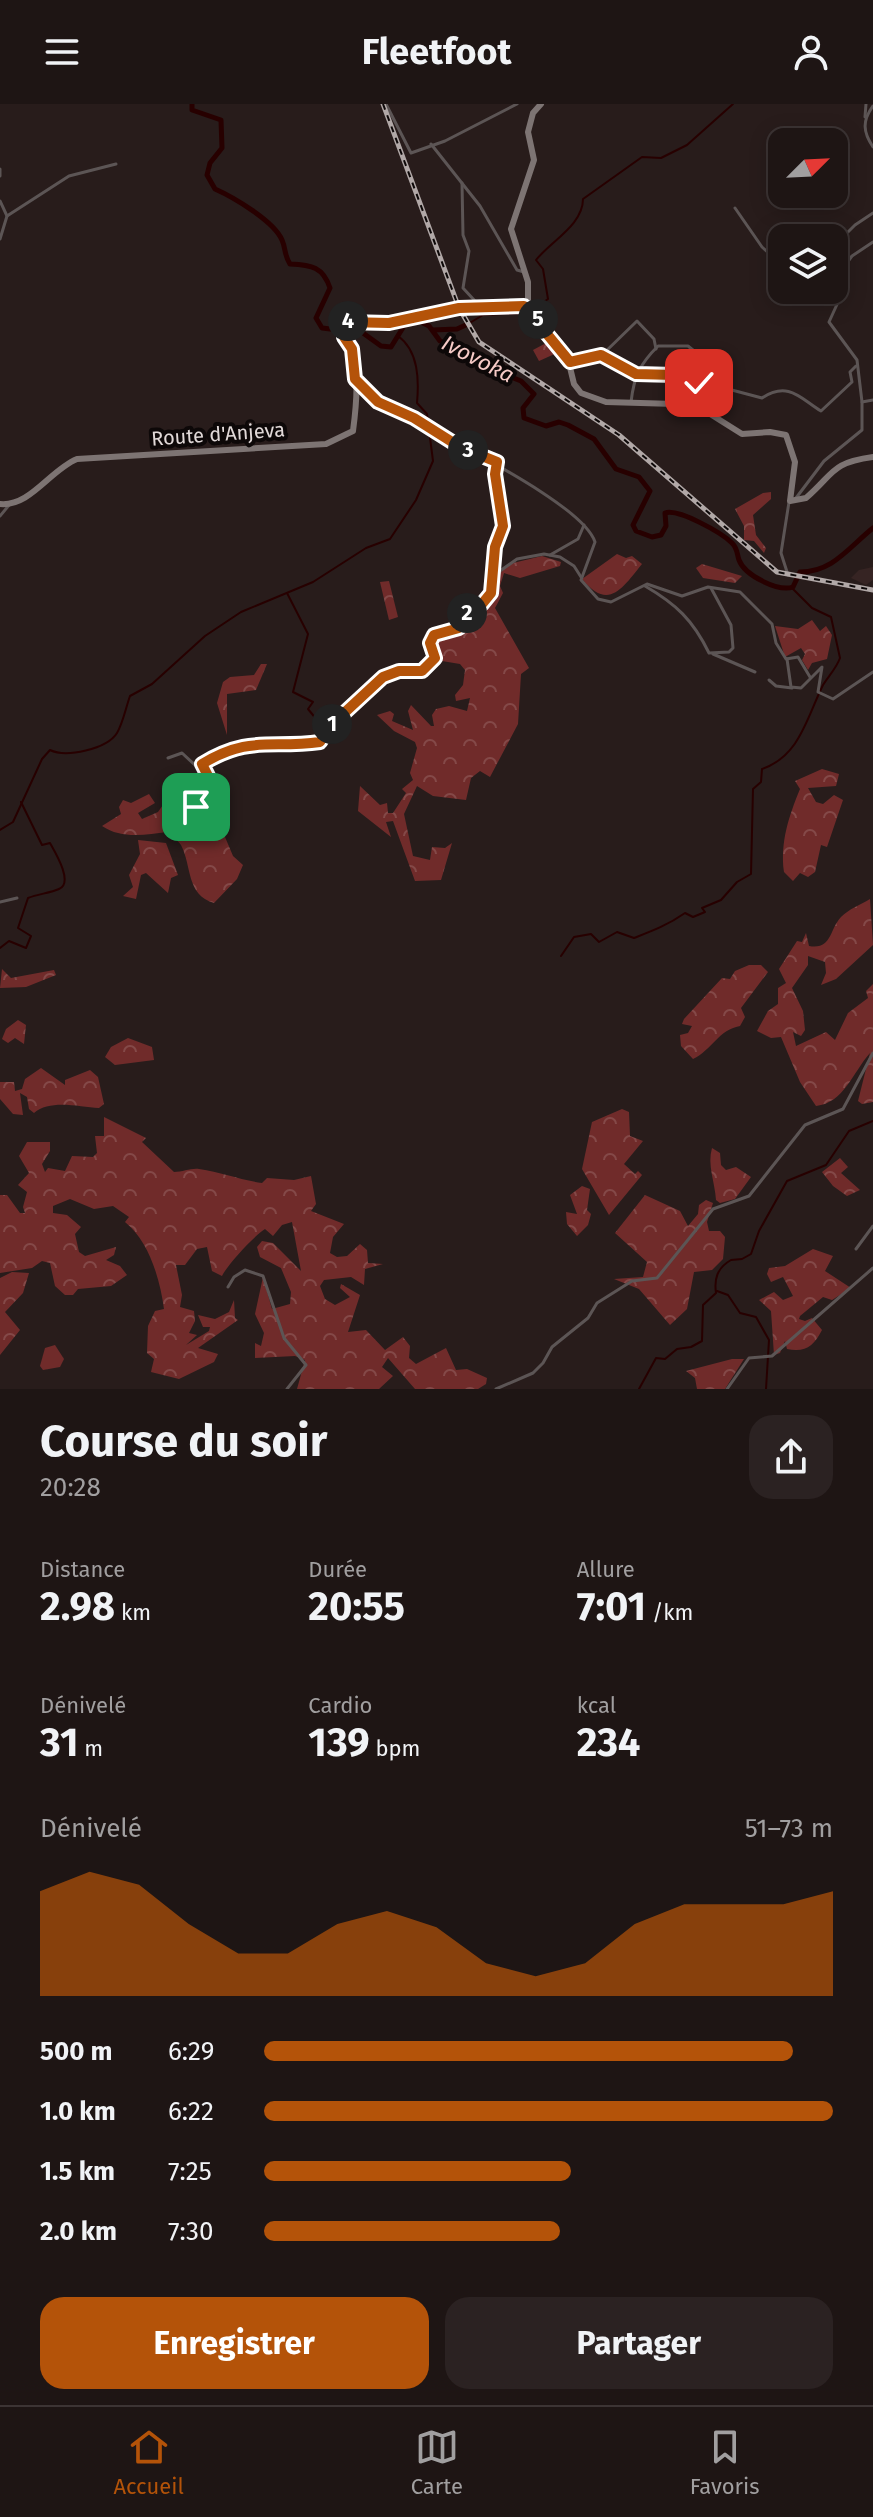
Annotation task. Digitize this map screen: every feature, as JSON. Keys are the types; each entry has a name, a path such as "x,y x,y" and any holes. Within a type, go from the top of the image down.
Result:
{"street":[{"path":"386,104 411,153 445,141 517,104"},
{"path":"533,104 540,104 528,132 534,160 511,229 525,272 529,306 570,362 574,384 581,393 606,402 694,407 742,434 770,432 786,435 795,462 790,501"},
{"path":"866,104 865,131 873,147"},
{"path":"865,117 873,106"},
{"path":"431,144 480,206 517,270 525,272"},
{"path":"0,239 7,216 69,176 116,164"},
{"path":"0,169 0,176"},
{"path":"462,183 463,235 469,251 463,288 475,301 501,308 529,306"},
{"path":"0,201 7,216"},
{"path":"735,208 768,252"},
{"path":"848,232 873,213"},
{"path":"848,261 873,242"},
{"path":"788,575 781,553 785,511 790,501 824,461 862,430 862,402 856,366 851,351 829,322 837,304"},
{"name":"Route d'Anjeva","path":"10,504 19,503 61,466 77,459 326,444 345,437 353,431 355,379 352,349 344,337 346,322 389,323 459,308 501,308"},
{"path":"570,362 601,355 637,321 654,339 656,349"},
{"path":"631,404 636,374 642,362 663,344 688,346 704,359"},
{"path":"601,355 636,374 675,375 762,398 774,392 793,392 821,411 848,389 852,382 850,372 856,366"},
{"path":"355,379 378,402 431,428 460,447 497,462 585,523 595,542 581,577"},
{"path":"862,402 873,400"},
{"path":"790,501 806,498 824,476 848,461 873,457"},
{"path":"491,593 495,547 503,526 495,474 497,462"},
{"path":"0,504 10,504"},
{"path":"0,516 10,504"},
{"path":"550,555 578,539 585,523"},
{"path":"168,758 182,753 196,766 230,749 258,742 320,742 329,727 383,677 399,671 422,671 435,658 430,643 434,635 459,628 468,611 482,604 491,593 500,571 510,563 530,556 550,555 570,562 585,588 598,599 611,602 641,585 652,584 682,596 711,587 728,588 751,599 772,624 776,643 787,659 792,688"},
{"path":"641,585 668,600 693,622 707,650 755,672"},
{"path":"711,587 729,621 733,637 732,651 713,654"},
{"path":"787,659 798,657 810,677"},
{"path":"769,680 776,686 801,688 823,668 820,693 833,699 873,672"},
{"path":"196,807 209,778 202,764"},
{"path":"202,779 205,775"},
{"path":"0,902 17,898"},
{"path":"496,1389 533,1373 552,1347 588,1318 597,1303 632,1281 657,1278 664,1272 713,1209 749,1196 773,1161 805,1125 843,1109 873,1053"},
{"path":"856,1249 873,1226"},
{"path":"727,1389 749,1358 767,1356 825,1313 873,1268"},
{"path":"228,1287 234,1277 247,1269 263,1276 283,1335 306,1365 287,1389"}],"shaded area":[{"path":"873,567 873,580 866,585 851,578 859,570"}],"green space":[{"path":"548,342 559,352 539,361 533,350"},
{"path":"771,492 771,499 753,515 756,535 766,548 764,553 754,541 744,540 744,526 735,509 763,493"},
{"path":"617,554 626,558 632,556 642,564 622,588 608,595 600,594 582,579"},
{"path":"542,556 561,562 560,566 520,578 504,573 500,586 503,593 495,608 529,668 521,674 518,724 490,777 480,771 471,778 466,800 433,796 417,786 404,814 413,856 430,860 432,847 445,848 452,843 441,880 415,881 393,821 386,822 391,837 358,811 360,786 380,805 387,803 388,813 393,813 406,793 402,789 413,780 410,773 417,748 415,742 394,731 377,715 390,711 394,714 392,721 413,730 408,711 411,705 431,726 434,726 432,715 436,709 449,706 467,711 470,698 456,701 455,695 463,685 465,670 460,664 442,661 433,642 437,636 461,628 473,612 486,602 496,573 513,563"},
{"path":"702,564 742,576 735,583 703,578 696,568"},
{"path":"389,581 398,617 389,620 380,582"},
{"path":"812,620 820,631 826,626 832,635 827,659 812,663 808,670 802,660 805,654 801,648 785,657 775,626 798,629"},
{"path":"261,664 267,664 256,690 227,694 227,735 217,703 223,682 230,677 254,675"},
{"path":"822,769 839,774 836,786 808,788 816,802 823,804 834,795 843,800 827,847 821,845 815,872 808,877 800,873 793,881 784,872 783,850 789,819 800,789 795,781"},
{"path":"193,789 198,798 198,809 208,814 209,820 203,824 217,836 225,837 233,856 243,865 237,879 214,903 205,899 194,887 181,845 167,832 125,834 102,826 121,814 119,807 123,800 131,803 149,794 155,803 138,813 142,819 158,812 165,802"},
{"path":"138,840 166,843 178,875 171,878 168,893 146,873 141,875 136,899 123,896 133,887 129,875 140,854"},
{"path":"870,899 873,945 836,979 821,985 826,973 825,962 808,956 808,965 792,988 803,1011 805,1030 801,1036 793,1032 796,1046 826,1032 835,1040 848,1013 868,998 866,991 873,984 873,1102 862,1104 858,1101 870,1053 841,1093 826,1104 816,1106 800,1082 781,1037 771,1038 757,1031 768,1011 778,1004 778,988 786,983 779,969 797,941 802,942 806,933 809,946 822,945 841,917"},
{"path":"749,965 761,965 768,972 741,1008 745,1017 740,1026 720,1036 693,1059 681,1046 680,1035 688,1033 692,1026 682,1024 684,1019 722,978 730,979 735,971"},
{"path":"2,969 11,978 54,970 56,975 26,987 0,988"},
{"path":"18,1020 26,1025 24,1044 15,1038 8,1043 2,1039 6,1029"},
{"path":"128,1038 152,1047 154,1060 115,1065 105,1057 111,1047"},
{"path":"41,1068 65,1085 65,1080 90,1070 98,1077 104,1104 99,1108 48,1106 34,1113 29,1109 27,1097 20,1093 23,1115 13,1114 0,1099 0,1082 14,1082 15,1091 22,1089 25,1079"},
{"path":"622,1109 629,1112 630,1136 643,1141 624,1164 635,1174 638,1171 642,1175 609,1215 582,1169 592,1122"},
{"path":"104,1117 146,1138 142,1142 174,1172 199,1169 262,1183 267,1178 294,1180 311,1176 316,1204 311,1211 344,1224 333,1237 330,1253 337,1257 347,1256 360,1244 367,1250 368,1263 383,1264 365,1269 364,1285 351,1277 324,1280 320,1286 325,1299 335,1305 350,1297 340,1288 341,1284 360,1295 348,1332 366,1330 385,1350 403,1337 410,1346 409,1358 416,1364 446,1348 456,1370 467,1369 487,1378 486,1384 478,1389 415,1389 388,1358 382,1367 393,1376 379,1389 297,1389 305,1360 295,1356 255,1358 255,1343 261,1346 264,1333 255,1314 263,1277 272,1309 290,1304 291,1292 281,1268 260,1257 257,1247 262,1241 273,1243 301,1271 292,1222 282,1225 273,1236 265,1229 260,1232 222,1276 212,1271 207,1247 197,1249 185,1265 176,1265 182,1295 180,1307 194,1311 195,1321 189,1333 197,1335 186,1345 209,1331 210,1327 203,1327 198,1315 215,1319 229,1312 234,1300 235,1318 238,1320 198,1348 218,1354 214,1362 179,1379 151,1372 154,1359 147,1353 148,1326 155,1311 164,1309 160,1285 141,1239 125,1222 129,1217 113,1206 94,1209 70,1199 53,1206 53,1213 67,1215 81,1227 75,1234 79,1252 85,1256 116,1247 114,1255 106,1260 120,1266 127,1275 111,1286 78,1289 73,1295 65,1295 55,1286 50,1263 42,1261 32,1268 0,1273 0,1195 7,1195 20,1213 25,1213 23,1207 27,1192 18,1185 29,1173 19,1156 27,1142 50,1142 50,1151 42,1164 45,1172 48,1168 65,1171 72,1156 93,1157 97,1153 95,1136 104,1136"},
{"path":"712,1148 720,1153 721,1165 726,1170 736,1167 751,1177 735,1199 720,1203 716,1200 711,1167"},
{"path":"840,1158 848,1167 841,1173 860,1190 847,1196 833,1186 822,1172"},
{"path":"582,1186 590,1189 587,1210 591,1214 588,1225 577,1236 567,1224 566,1212 577,1214 570,1195"},
{"path":"645,1195 680,1211 688,1226 698,1214 699,1205 706,1200 713,1203 707,1222 709,1231 720,1231 725,1237 723,1259 712,1270 694,1272 687,1309 670,1325 639,1289 614,1279 643,1277 647,1262 615,1233"},
{"path":"813,1249 833,1256 825,1271 851,1288 832,1300 823,1297 800,1316 799,1319 805,1321 812,1318 822,1330 812,1344 793,1350 787,1349 785,1341 780,1353 774,1355 771,1311 759,1300 774,1292 783,1300 793,1296 783,1277 771,1282 767,1274 769,1268 785,1266"},
{"path":"12,1272 29,1273 23,1293 5,1312 20,1330 0,1355 0,1278"},
{"path":"55,1345 64,1359 60,1367 43,1370 40,1366 45,1348"},
{"path":"732,1359 744,1359 725,1389 697,1389 695,1378 686,1371"}],"waterway":[{"name":"Ivovoka","path":"192,104 192,110 221,120 222,148 210,163 207,175 215,189 271,225 282,240 290,264 316,268 327,281 330,288 316,318 322,328 363,333 381,346 391,347 404,326 419,321 429,326 440,341 473,352 494,370 521,381 534,394 523,408 524,418 546,426 559,422 594,439 616,469 639,477 650,491 633,525 636,531 652,537 661,535 666,526 665,513 680,514 719,533 732,543 742,566 755,577 787,588 793,587 800,572 831,563 873,528"},
{"path":"468,324 483,315 528,313 548,299 543,269 536,260 572,225 582,208 583,199 642,157 661,158 687,145 733,104"},
{"path":"433,330 457,329 468,324"},
{"path":"0,830 13,822 42,759 50,750 76,752 105,744 117,733 130,696 152,684 205,636 241,612 313,582 366,548 390,539 416,500 433,461 427,414 417,403 414,358 398,336"},
{"path":"561,956 574,937 591,934 599,942 617,932 634,938 685,913 693,917 705,912 702,908 721,900 737,882 751,874 753,789 761,782 762,769 775,763 794,745 823,685 840,658 831,617 812,608 792,588"},
{"path":"287,593 308,634 293,692 313,702 308,709 317,720 318,730"},
{"path":"0,948 9,941 26,948 31,936 18,928 28,898 59,889 65,881 50,843 42,845 21,802"},
{"path":"639,1389 656,1358 665,1359 677,1349 702,1341 703,1305 716,1293 720,1270 731,1260 751,1254 759,1231 787,1181 826,1165 849,1131 873,1121"},
{"path":"717,1291 728,1295 740,1313 756,1317 769,1340 766,1389"}],"railway":[{"path":"383,104 459,308 479,342 619,435 777,572 873,590"}],"route":[{"path":"196,807 203,798 209,778 202,770 202,764 230,749 258,742 283,745 320,742 329,727 390,672 422,671 435,658 431,638 440,632 459,628 468,611 482,604 491,593 495,547 499,544 503,526 495,474 497,462 460,447 419,424 414,418 378,402 355,379 352,349 344,337 346,322 389,323 459,308 524,306 563,349 570,362 601,355 636,374 675,375 699,383"}]}
